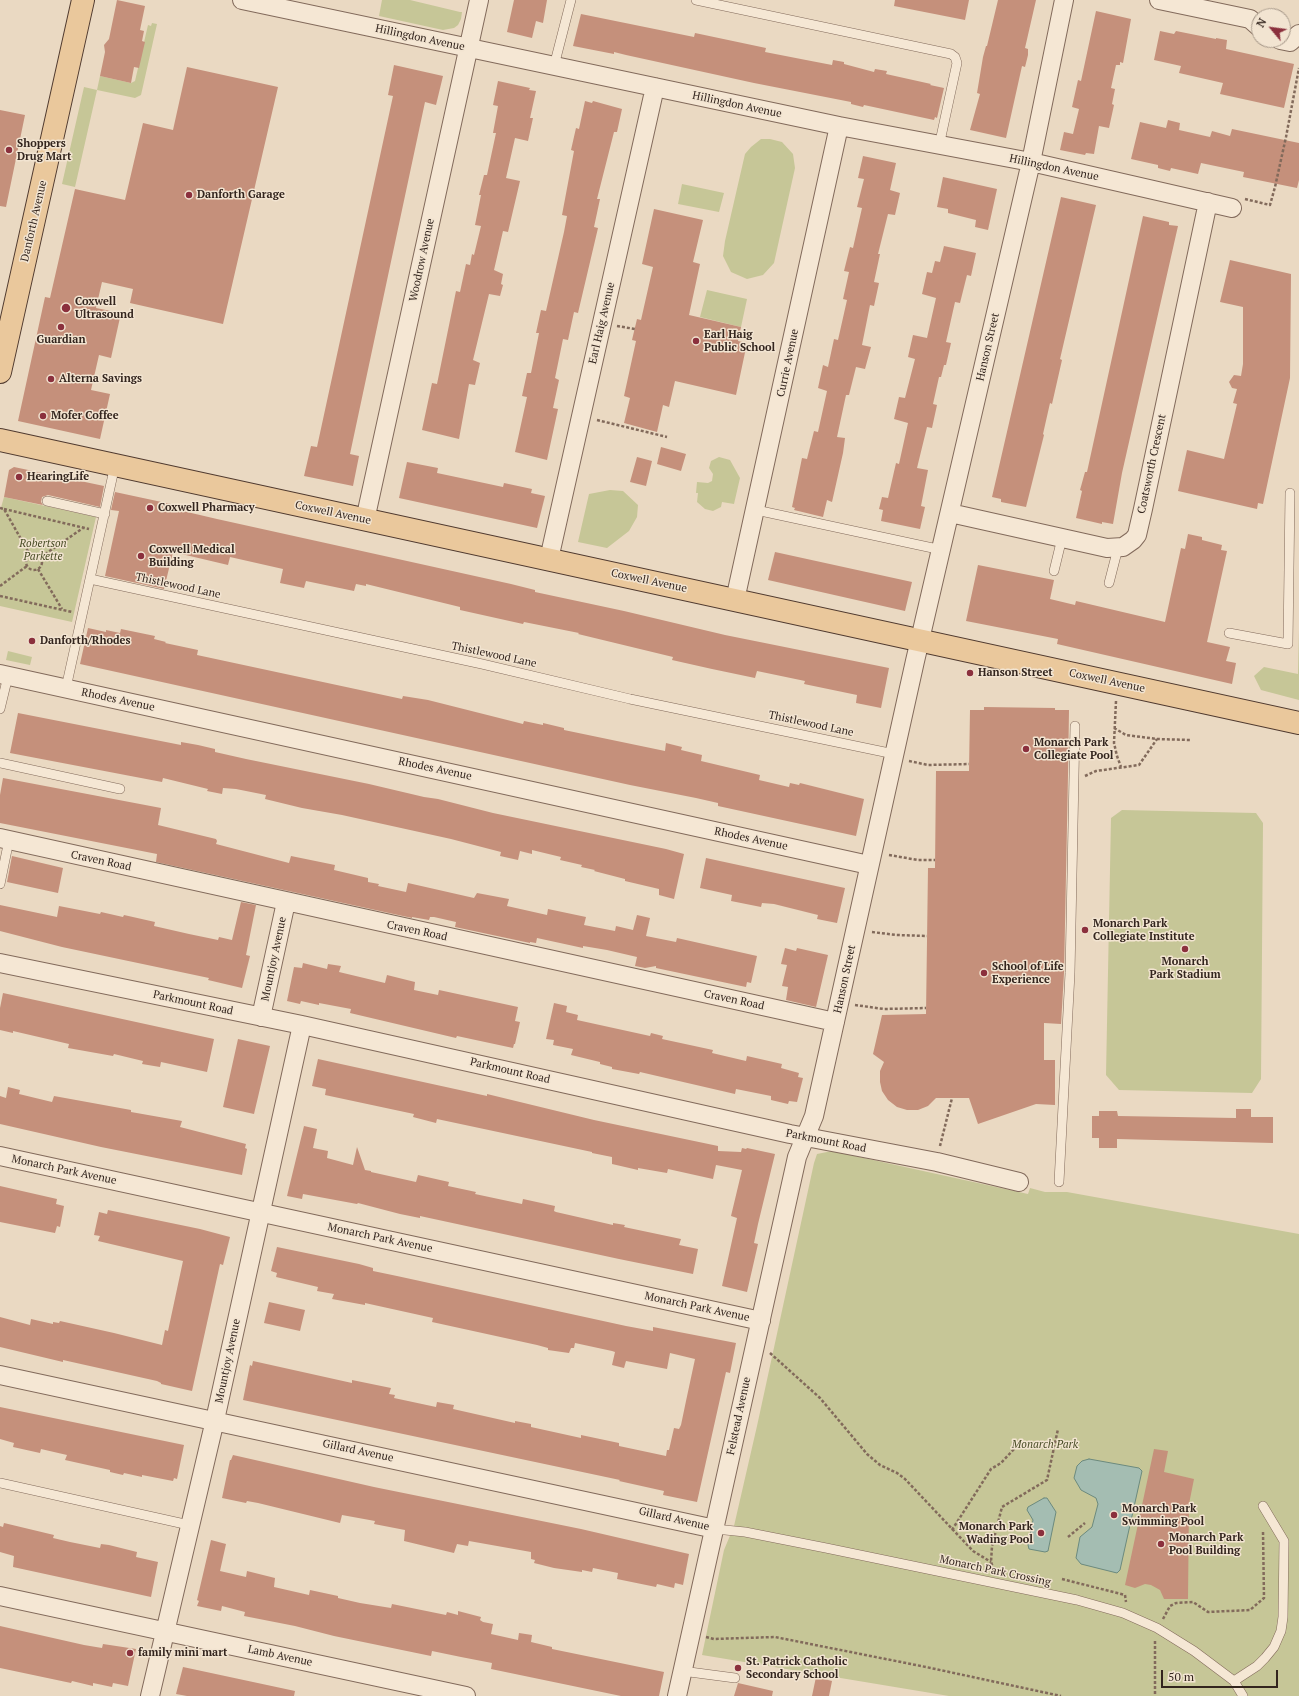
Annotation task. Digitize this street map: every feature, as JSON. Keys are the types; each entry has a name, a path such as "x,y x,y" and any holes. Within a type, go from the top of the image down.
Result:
{"main road":[{"name":"Danforth Avenue","path":"0,372 83,0"},
{"name":"Coxwell Avenue","path":"0,440 116,464 365,520 1299,723"}],"street":[{"name":"Hillingdon Avenue","path":"242,0 468,49 839,126 939,146 1031,162 1208,202 1236,203"},
{"name":"Woodrow Avenue","path":"365,520 479,0"},
{"name":"Hanson Street","path":"806,1137 814,1116 869,865 899,757 920,640 1031,162 1064,0"},
{"path":"1159,0 1251,20"},
{"path":"1291,41 1299,34"},
{"name":"Earl Haig Avenue","path":"549,559 655,87"},
{"name":"Currie Avenue","path":"735,600 756,510 839,126"},
{"name":"Coatsworth Crescent","path":"1118,548 1129,544 1136,535 1208,202"},
{"path":"950,512 1107,548 1118,548"},
{"name":"Rhodes Avenue","path":"4,675 869,865"},
{"name":"Craven Road","path":"5,839 835,1022"},
{"name":"Mountjoy Avenue","path":"261,1017 286,902"},
{"name":"Parkmount Road","path":"0,963 302,1025 806,1137 936,1162 1019,1182"},
{"name":"Mountjoy Avenue","path":"150,1696 189,1525 215,1420 302,1025"},
{"name":"Felstead Avenue","path":"677,1696 797,1157 806,1137"},
{"name":"Monarch Park Avenue","path":"0,1156 760,1321"},
{"name":"Gillard Avenue","path":"0,1375 715,1528"},
{"name":"Lamb Avenue","path":"0,1596 466,1696"}],"lane":[{"path":"554,66 571,0"},
{"path":"696,0 951,54 955,57 957,63 939,146"},
{"path":"66,688 116,464"},
{"path":"1229,633 1288,644 1290,493"},
{"path":"47,501 105,514"},
{"path":"756,510 942,550"},
{"path":"1054,571 1062,538"},
{"path":"1109,583 1118,548"},
{"name":"Thistlewood Lane","path":"90,579 482,664 630,699 899,757"},
{"path":"0,709 4,675"},
{"path":"1059,1182 1070,973 1075,726"},
{"path":"0,763 120,790"},
{"path":"0,884 5,839"},
{"path":"0,1483 189,1525"},
{"path":"1234,1681 1257,1666 1265,1658 1274,1647 1281,1632 1283,1617 1284,1541 1263,1506"},
{"name":"Monarch Park Crossing","path":"715,1528 745,1532 826,1548 1077,1600 1123,1613 1157,1628 1194,1651 1234,1681 1243,1696"},
{"path":"682,1671 735,1678"}],"path":[{"path":"1236,203 1270,205 1285,144 1299,68"},
{"path":"615,325 635,330"},
{"path":"594,419 667,437"},
{"path":"0,508 95,530"},
{"path":"4,509 30,555"},
{"path":"41,557 83,528"},
{"path":"30,555 35,554 41,557"},
{"path":"27,566 26,561 30,555"},
{"path":"38,569 42,562 41,557"},
{"path":"27,566 33,570 38,569"},
{"path":"0,586 27,566"},
{"path":"38,569 62,610"},
{"path":"0,596 77,613"},
{"path":"1116,700 1114,743 1121,767"},
{"path":"1114,728 1126,735 1157,739 1190,740"},
{"path":"1074,782 1096,771 1139,765 1157,739"},
{"path":"899,757 928,765 969,764"},
{"path":"884,854 918,860 935,860"},
{"path":"868,931 896,935 927,936"},
{"path":"851,1005 884,1009 926,1008"},
{"path":"936,1162 952,1098"},
{"path":"770,1353 820,1398 867,1454 880,1465 897,1473 905,1479 973,1551 991,1562 992,1546 1002,1507 1047,1480 1058,1429"},
{"path":"952,1530 991,1470 1001,1463 1014,1449"},
{"path":"1155,1696 1155,1640 1157,1628 1171,1605 1176,1603 1193,1602 1208,1612 1250,1610 1264,1598 1263,1506"},
{"path":"1068,1536 1084,1524"},
{"path":"1062,1579 1125,1595"},
{"path":"703,1637 714,1639 774,1636 1061,1696"}],"green space":[{"path":"382,0 410,0 462,12 461,19 458,25 454,28 443,30 379,16"},
{"path":"152,23 157,24 141,95 135,98 97,90 100,76 131,83 135,81 148,25 151,26"},
{"path":"84,87 97,90 75,187 62,184"},
{"path":"761,139 770,139 782,142 793,154 795,168 774,263 763,275 747,279 731,272 723,256 725,241 745,154"},
{"path":"682,184 724,193 719,212 678,204"},
{"path":"707,290 747,299 741,327 700,317"},
{"path":"719,457 730,460 740,478 734,504 722,502 721,507 713,511 705,509 697,502 697,482 708,483 712,481 713,474 709,468 711,461"},
{"path":"610,490 623,491 638,505 637,517 629,531 607,548 578,542 589,494"},
{"name":"Robertson Parkette","path":"4,497 96,517 72,622 0,606 0,511"},
{"path":"1299,630 1299,700 1261,690 1254,676 1264,667 1298,674"},
{"path":"8,651 32,657 30,665 6,660"},
{"name":"Monarch Park Stadium","path":"1122,810 1256,813 1263,823 1261,1079 1252,1093 1119,1090 1106,1075 1111,818"},
{"name":"Monarch Park","path":"832,1151 1028,1194 1030,1188 1045,1192 1067,1192 1299,1234 1299,1696 949,1696 702,1655 724,1550 734,1526 757,1426 814,1163 817,1154"}],"shaded area":[{"name":"Monarch Park Swimming Pool","path":"1089,1459 1139,1468 1142,1471 1120,1570 1117,1573 1081,1564 1076,1558 1080,1537 1092,1527 1098,1504 1096,1498 1081,1490 1074,1478 1077,1466 1082,1461"},
{"name":"Monarch Park Wading Pool","path":"1044,1498 1047,1498 1056,1512 1048,1551 1045,1552 1029,1549 1028,1545 1033,1520 1027,1510 1028,1507"}],"building":[{"path":"117,0 145,6 140,30 144,31 142,41 145,42 139,68 134,67 131,83 100,76 105,52 104,45 109,39"},
{"path":"514,0 547,0 543,23 536,21 532,38 507,32"},
{"path":"895,0 969,0 965,20 894,6"},
{"path":"998,0 1036,0 1025,48 1028,49 1028,55 1025,67 1022,66 1006,138 970,130 980,94 977,93 983,57"},
{"path":"1096,11 1131,19 1123,63 1120,62 1120,65 1116,65 1111,88 1115,89 1112,104 1114,105 1109,128 1099,126 1094,154 1086,153 1085,155 1060,150 1064,132 1073,134 1079,109 1072,107 1078,80 1081,81"},
{"path":"581,14 694,37 695,33 766,48 765,52 832,65 833,60 874,72 875,69 887,71 886,74 944,88 937,118 935,117 934,120 864,105 863,107 851,104 851,102 754,83 614,52 614,54 573,46"},
{"path":"1160,31 1174,34 1176,31 1227,40 1226,49 1294,64 1284,108 1220,94 1223,83 1179,73 1181,66 1154,60"},
{"path":"394,65 443,76 436,105 425,102 350,454 359,456 353,486 304,476 311,446 317,447 393,96 388,95"},
{"name":"Danforth Garage","path":"187,67 278,87 223,324 130,303 133,289 102,282 96,308 121,313 111,358 99,355 91,390 110,394 100,439 18,421 45,297 50,298 75,189 125,200 143,123 173,130"},
{"path":"498,81 530,88 529,90 536,91 530,118 533,118 528,141 515,138 506,178 520,181 508,232 503,231 494,270 503,274 501,284 503,285 500,296 489,294 473,360 480,363 475,385 469,384 459,439 422,430 432,383 437,384 456,291 460,292 466,264 470,265 472,254 474,255 481,226 475,225 481,195 479,195 484,175 487,175 496,133 493,133 498,106 493,105"},
{"path":"585,101 592,103 593,101 622,109 617,132 614,132 597,199 600,199 594,227 598,228 578,313 574,312 568,340 563,339 555,378 559,380 553,408 558,409 547,460 515,452 527,397 522,396 527,373 531,373 539,333 536,333 541,310 546,311 564,232 567,216 562,215 574,151 571,150 576,128 579,129"},
{"name":"Shoppers Drug Mart","path":"0,110 25,115 6,207 0,206"},
{"path":"1168,120 1180,123 1179,130 1210,137 1212,131 1230,136 1232,129 1299,143 1299,180 1297,188 1243,177 1244,172 1201,163 1198,174 1171,168 1170,171 1158,168 1158,165 1131,159 1140,122 1166,128"},
{"path":"863,156 896,163 890,190 900,193 895,215 888,214 878,254 880,254 874,282 879,283 874,306 870,305 862,345 871,347 865,369 856,367 849,395 846,395 837,437 845,438 843,453 832,502 827,500 823,517 794,510 795,508 792,507 802,458 807,459 814,431 818,432 827,391 818,388 823,365 828,367 834,339 838,340 847,300 843,299 849,272 844,271 850,247 853,248 862,208 857,207 864,179 858,178"},
{"path":"943,177 997,189 988,230 975,227 976,220 948,213 948,209 937,207"},
{"path":"1061,197 1096,205 1060,359 1062,360 1052,404 1050,403 1044,435 1026,507 1001,502 1001,499 992,497"},
{"name":"Earl Haig Public School","path":"654,209 703,220 693,262 700,264 689,315 741,327 738,341 747,343 736,395 675,381 669,407 663,405 657,432 624,423 630,398 624,396 636,341 632,340 637,319 641,320 653,267 642,264"},
{"path":"1143,216 1169,222 1169,225 1178,226 1122,473 1113,524 1102,522 1102,524 1076,518 1082,491 1080,490 1085,472 1087,472"},
{"path":"944,246 976,253 971,276 967,275 960,303 955,302 946,342 951,343 946,365 944,365 941,377 939,377 933,404 937,405 932,428 927,427 917,468 928,470 921,506 925,507 920,529 881,521 883,510 879,509 882,497 888,498 896,463 899,464 908,423 894,419 899,397 905,398 915,359 908,357 913,335 927,338 936,298 922,294 927,272 932,273 935,261 940,262"},
{"path":"1230,260 1291,274 1290,378 1263,504 1258,503 1257,509 1178,491 1187,450 1224,459 1237,404 1233,403 1237,389 1232,388 1229,382 1234,375 1241,376 1243,364 1243,307 1220,302"},
{"path":"661,447 686,454 681,471 657,464"},
{"path":"637,457 652,461 646,486 630,482"},
{"path":"407,462 438,468 437,473 503,487 504,483 532,489 531,493 545,496 537,528 399,498"},
{"path":"14,467 104,486 100,507 48,495 42,497 41,502 43,505 4,497 9,470"},
{"path":"115,492 171,504 170,508 511,584 535,590 535,592 725,635 889,668 881,708 856,703 857,695 804,684 805,681 757,671 755,678 712,669 672,660 673,657 578,634 579,633 524,622 523,624 460,610 460,607 366,584 366,586 356,584 354,591 306,581 304,588 280,583 283,569 230,557 228,565 173,552 164,589 105,576 119,511 111,510"},
{"path":"1188,534 1202,537 1202,540 1222,545 1221,550 1227,551 1207,642 1230,647 1226,661 1236,663 1232,684 1057,644 1058,639 966,621 978,565 1054,580 1050,599 1075,605 1076,601 1165,622 1181,548 1185,549"},
{"path":"775,552 912,582 905,611 768,580"},
{"path":"88,628 120,633 121,629 155,636 154,639 166,642 165,643 198,650 197,655 402,699 403,696 428,700 523,724 524,721 543,725 543,723 564,728 564,730 665,751 666,743 682,747 681,750 702,755 701,761 760,775 759,780 789,787 790,783 799,785 800,783 864,799 856,836 718,806 718,803 696,798 630,785 80,664"},
{"name":"Monarch Park Collegiate Institute","path":"984,707 1055,708 1055,710 1069,710 1064,973 1061,1024 1044,1023 1044,1060 1055,1060 1055,1105 1036,1104 978,1124 969,1098 936,1098 928,1106 918,1110 907,1110 897,1107 888,1100 882,1091 880,1071 884,1062 873,1054 882,1015 926,1014 928,868 935,868 936,771 969,771 970,710 984,710"},
{"path":"18,713 181,745 181,742 198,745 215,749 215,752 246,759 369,784 493,813 684,854 674,899 659,895 659,889 625,881 625,879 581,867 582,865 560,860 561,857 532,850 532,854 520,851 518,860 500,856 501,852 451,839 265,799 266,795 223,788 222,794 163,778 162,782 10,753"},
{"path":"3,778 161,808 158,825 216,839 216,844 289,863 291,856 335,865 334,870 368,878 368,882 379,884 378,886 406,892 408,883 474,898 477,893 509,899 507,906 547,915 548,909 586,917 584,925 615,931 616,926 633,930 637,915 650,918 646,936 676,942 677,938 757,956 751,983 747,982 746,987 656,968 656,966 645,968 635,966 637,957 607,950 583,946 583,948 537,938 536,943 530,943 455,927 456,922 434,917 430,917 429,920 412,918 156,862 157,854 0,823 0,795"},
{"path":"12,856 63,868 58,893 7,882"},
{"path":"706,858 845,888 837,923 817,919 818,915 774,904 762,903 761,907 731,901 732,895 700,888"},
{"path":"241,902 256,905 246,955 250,956 242,988 208,980 209,978 62,947 0,931 0,905 57,917 59,906 100,914 101,912 123,917 124,915 155,922 154,926 218,940 219,937 232,940"},
{"path":"785,948 796,951 797,948 828,955 816,1007 786,1000 788,987 782,986 787,965 781,964"},
{"path":"303,963 327,969 328,964 341,966 339,972 385,983 387,975 415,982 414,990 438,995 439,990 518,1007 515,1021 520,1022 515,1044 513,1048 457,1036 456,1038 350,1013 351,1009 319,1003 319,1005 301,1001 300,1004 287,1001 294,967 302,968"},
{"path":"3,993 214,1039 207,1072 161,1062 160,1067 142,1064 143,1061 114,1054 113,1056 68,1048 69,1044 13,1031 13,1033 0,1030 0,1008"},
{"path":"554,1003 567,1006 566,1012 578,1015 577,1020 650,1036 651,1033 663,1036 662,1039 713,1050 712,1053 746,1061 747,1056 782,1064 781,1068 799,1073 798,1077 803,1078 797,1102 789,1101 788,1104 771,1100 771,1096 736,1089 735,1094 640,1072 639,1074 612,1069 612,1067 600,1064 600,1062 571,1055 573,1049 553,1045 554,1040 546,1039"},
{"path":"238,1039 270,1046 254,1114 223,1107"},
{"path":"318,1059 487,1096 487,1094 594,1120 718,1146 718,1151 741,1152 742,1148 747,1148 775,1154 754,1243 758,1244 747,1292 722,1286 737,1218 731,1216 742,1170 716,1165 713,1179 668,1169 667,1173 638,1168 638,1170 612,1164 612,1157 592,1152 437,1119 436,1123 413,1117 414,1114 325,1095 326,1089 312,1086"},
{"path":"8,1087 20,1090 19,1094 52,1102 54,1096 182,1121 180,1127 246,1144 245,1148 247,1149 242,1175 101,1147 0,1124 0,1096 6,1098"},
{"path":"1236,1109 1251,1109 1251,1117 1273,1117 1273,1143 1117,1139 1117,1148 1099,1148 1099,1138 1092,1138 1092,1116 1099,1116 1099,1111 1117,1111 1118,1116 1236,1118"},
{"path":"304,1126 317,1129 313,1148 328,1151 327,1158 353,1165 357,1147 365,1170 371,1172 416,1182 418,1175 449,1182 448,1186 476,1192 475,1194 522,1204 523,1199 555,1206 554,1211 556,1212 613,1225 613,1223 625,1225 624,1227 681,1239 679,1245 698,1249 693,1274 420,1216 420,1218 400,1214 358,1203 303,1194 302,1199 287,1196"},
{"path":"0,1186 57,1199 56,1204 64,1206 60,1227 57,1226 55,1233 0,1222"},
{"path":"108,1210 200,1229 230,1237 223,1265 220,1264 192,1391 161,1384 157,1381 63,1360 63,1362 0,1347 0,1317 30,1325 31,1319 53,1324 53,1322 59,1323 60,1321 162,1345 165,1330 168,1331 183,1261 98,1241 100,1236 94,1235 99,1212 107,1214"},
{"path":"277,1247 359,1264 373,1268 373,1271 626,1326 653,1331 653,1327 736,1343 730,1373 726,1372 697,1502 663,1495 664,1491 619,1481 620,1480 243,1400 250,1365 252,1366 253,1361 352,1383 352,1380 391,1388 389,1394 395,1395 394,1398 436,1407 437,1402 454,1405 453,1409 515,1423 515,1421 531,1424 531,1427 581,1438 581,1435 619,1443 619,1446 666,1456 667,1450 669,1450 674,1428 679,1429 681,1425 695,1359 670,1353 667,1369 626,1361 624,1368 612,1365 615,1352 612,1351 575,1343 574,1348 571,1348 569,1353 548,1350 548,1348 537,1345 432,1322 433,1318 365,1303 365,1305 332,1299 334,1294 317,1291 318,1287 276,1277 277,1273 271,1271"},
{"path":"269,1302 305,1310 300,1331 264,1323"},
{"path":"0,1407 184,1445 177,1479 174,1478 173,1481 142,1475 142,1477 124,1473 123,1475 110,1472 110,1470 65,1460 67,1455 41,1449 40,1453 13,1447 14,1443 0,1439"},
{"name":"Monarch Park Pool Building","path":"1154,1449 1168,1451 1164,1472 1194,1479 1189,1504 1188,1599 1164,1599 1160,1590 1151,1585 1145,1584 1135,1588 1125,1585"},
{"path":"233,1455 374,1487 581,1529 689,1554 683,1585 675,1583 674,1588 657,1584 656,1587 617,1579 618,1573 593,1568 592,1572 582,1570 582,1572 554,1568 534,1563 535,1560 531,1559 531,1552 469,1541 468,1546 457,1544 454,1553 404,1541 405,1530 374,1524 375,1521 342,1515 340,1523 258,1503 247,1501 246,1503 222,1498 230,1460"},
{"path":"4,1523 54,1535 53,1538 70,1542 100,1548 101,1544 109,1545 137,1552 136,1557 158,1562 151,1597 13,1567 14,1556 0,1552 0,1526 3,1527"},
{"path":"211,1540 226,1544 220,1571 246,1577 247,1571 275,1578 274,1587 309,1595 310,1590 338,1596 338,1598 360,1603 391,1608 392,1604 446,1615 447,1612 458,1615 458,1611 481,1617 480,1620 483,1622 493,1624 491,1634 518,1640 519,1633 532,1635 531,1642 552,1647 552,1649 664,1672 659,1696 621,1696 491,1669 492,1663 432,1651 431,1656 334,1636 295,1626 244,1616 245,1612 222,1606 221,1611 197,1606 199,1601 197,1600"},
{"path":"0,1626 84,1645 102,1648 103,1644 136,1649 128,1686 113,1683 112,1687 93,1683 93,1686 72,1681 71,1683 0,1668"},
{"path":"183,1667 295,1691 294,1696 187,1696 176,1694"},
{"path":"816,1677 832,1681 829,1696 812,1696"},
{"path":"738,1683 773,1691 772,1696 734,1696"}],"place":[{"name":"Shoppers Drug Mart","path":"9,150"},
{"name":"Danforth Garage","path":"189,195"},
{"name":"Coxwell Ultrasound","path":"66,308"},
{"name":"Guardian","path":"61,327"},
{"name":"Earl Haig Public School","path":"696,341"},
{"name":"Alterna Savings","path":"51,379"},
{"name":"Mofer Coffee","path":"43,416"},
{"name":"HearingLife","path":"19,477"},
{"name":"Coxwell Pharmacy","path":"150,508"},
{"name":"Coxwell Medical Building","path":"141,556"},
{"name":"Danforth/Rhodes","path":"32,641"},
{"name":"Hanson Street","path":"970,673"},
{"name":"Monarch Park Collegiate Pool","path":"1026,749"},
{"name":"Monarch Park Collegiate Institute","path":"1085,930"},
{"name":"Monarch Park Stadium","path":"1185,949"},
{"name":"School of Life Experience","path":"984,973"},
{"name":"Monarch Park Swimming Pool","path":"1114,1515"},
{"name":"Monarch Park Wading Pool","path":"1041,1533"},
{"name":"Monarch Park Pool Building","path":"1161,1544"},
{"name":"family mini mart","path":"130,1653"},
{"name":"St. Patrick Catholic Secondary School","path":"738,1668"}]}
